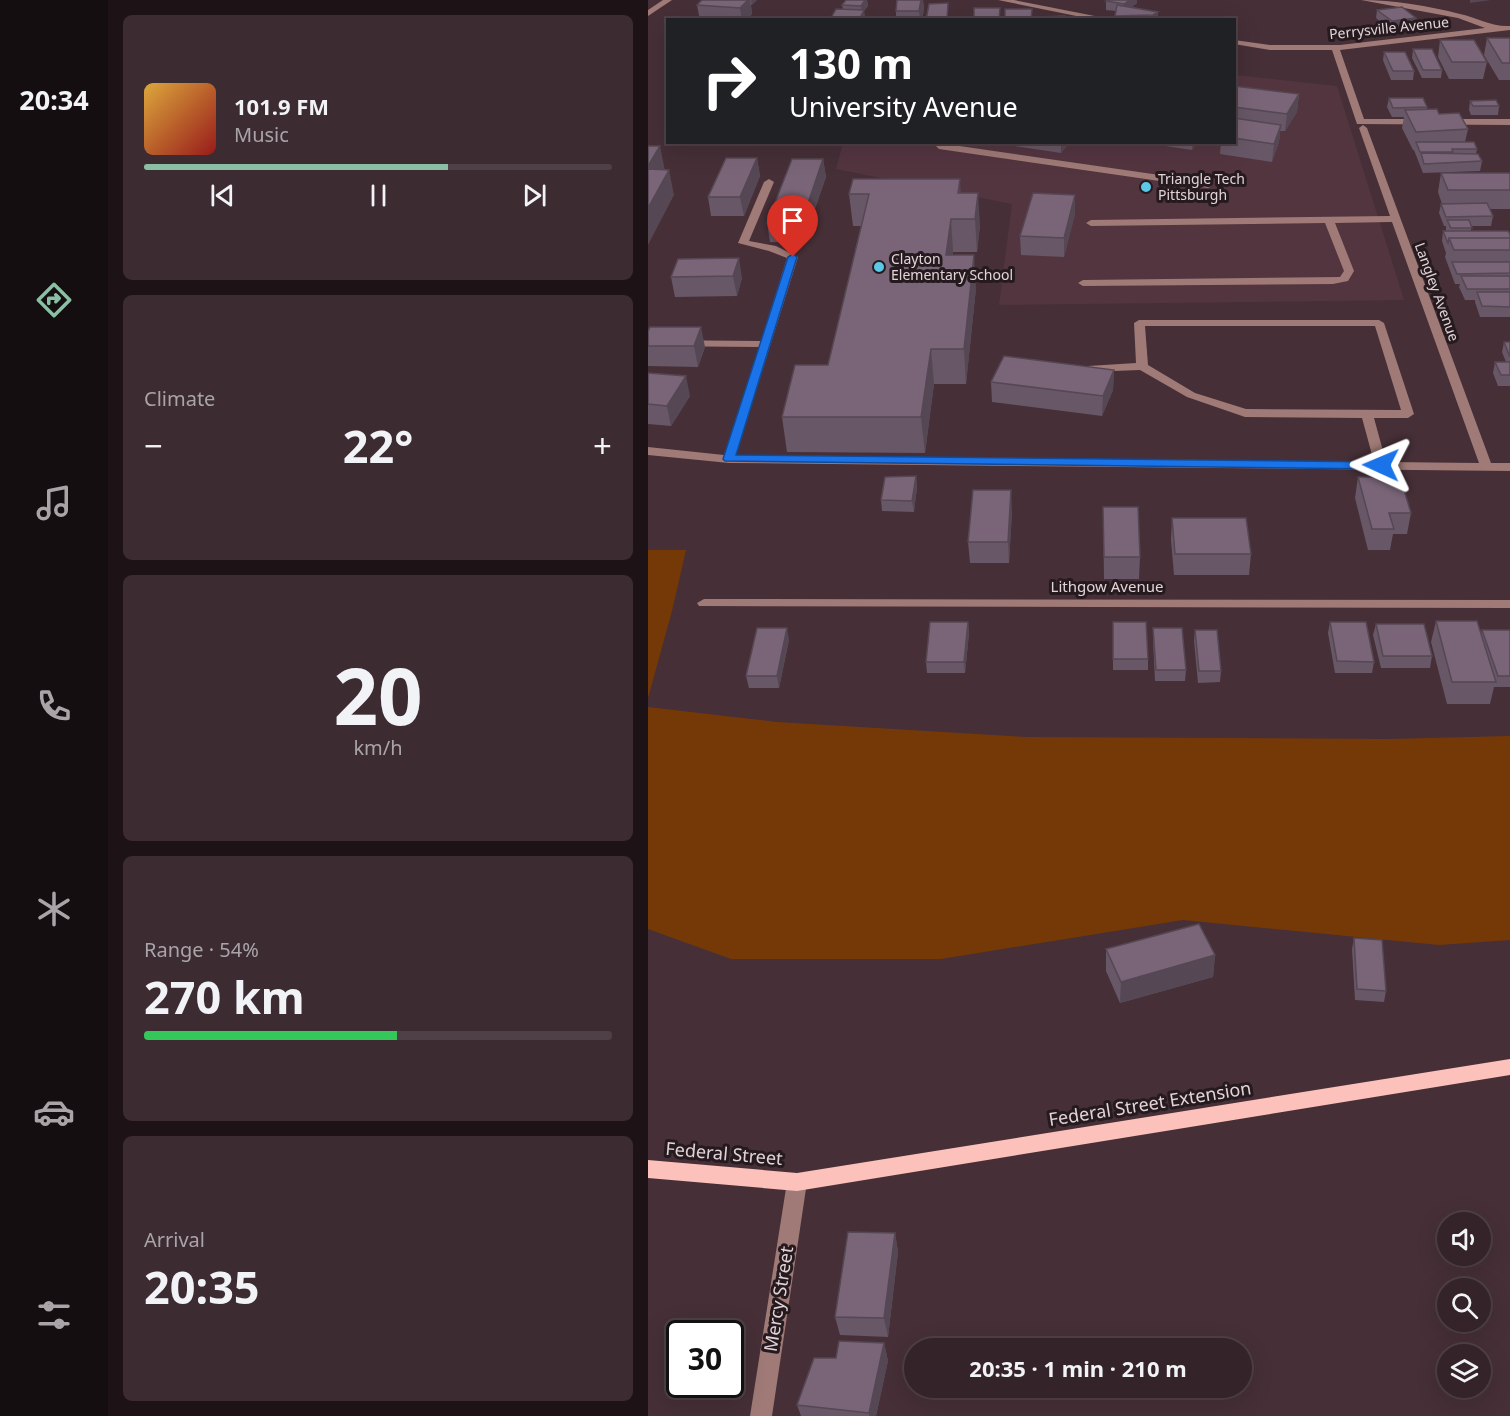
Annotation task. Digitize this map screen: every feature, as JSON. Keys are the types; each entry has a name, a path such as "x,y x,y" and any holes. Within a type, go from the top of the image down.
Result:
{"main road":[{"name":"Federal Street Extension","path":"797,1182 1510,1067"},
{"name":"Federal Street","path":"648,1169 797,1182"}],"street":[{"path":"648,14 668,0"},
{"path":"1002,0 1100,18"},
{"path":"1365,0 1459,16 1496,29"},
{"name":"Perrysville Avenue","path":"1236,43 1276,48 1336,49 1510,28"},
{"name":"Langley Avenue","path":"1336,49 1361,125 1486,466"},
{"path":"1361,125 1510,122"},
{"path":"938,144 1208,185"},
{"path":"729,459 793,257 772,248 743,243 769,182"},
{"path":"1091,223 1395,219"},
{"path":"1083,283 1333,281 1344,279 1349,271 1329,220"},
{"path":"1071,368 1116,369 1142,366 1191,395 1245,413 1408,414 1379,323 1139,322 1142,366"},
{"path":"648,343 765,344"},
{"path":"1367,414 1381,465"},
{"path":"648,451 729,459 1510,467"},
{"name":"Lithgow Avenue","path":"704,603 1510,604"},
{"name":"Mercy Street","path":"761,1416 797,1182"}],"shaded area":[{"name":"Triangle Tech Pittsburgh","path":"1236,75 1337,86 1404,300 999,305 1012,204 836,169 843,144 1236,144"},
{"path":"648,550 686,550 648,698"},
{"path":"648,707 777,722 1025,737 1390,739 1510,736 1510,940 1439,945 1183,920 941,959 731,959 648,929"}],"building":[{"path":"702,0 748,0 740,8 697,5"},
{"path":"846,0 865,0 861,6 842,5"},
{"path":"897,0 921,0 919,11 896,11"},
{"path":"1130,0 1124,4 1106,1"},
{"path":"948,3 947,18 926,18 929,4"},
{"path":"1117,5 1158,12 1153,15 1115,16"},
{"path":"1402,7 1416,18 1392,21 1377,10"},
{"path":"974,8 1000,8 999,18 974,18"},
{"path":"836,9 864,10 860,18 831,18"},
{"path":"1005,9 1032,9 1031,18 1005,18"},
{"path":"1065,16 1066,18 1038,18"},
{"path":"1487,38 1510,38 1510,63 1502,63"},
{"path":"1440,40 1474,40 1487,62 1452,62"},
{"path":"1413,49 1432,49 1442,70 1423,70"},
{"path":"1384,52 1405,52 1414,71 1393,71"},
{"path":"1236,86 1299,94 1287,114 1236,107"},
{"path":"1389,98 1423,98 1427,107 1393,108"},
{"path":"1496,100 1499,106 1473,106 1470,101"},
{"path":"1437,109 1439,114 1459,113 1468,129 1416,132 1405,110"},
{"path":"1236,118 1281,125 1274,144 1236,138"},
{"path":"1416,142 1474,142 1477,149 1420,152"},
{"path":"648,146 660,146 648,166"},
{"path":"1421,153 1478,154 1482,161 1424,164"},
{"path":"726,158 757,158 740,197 708,197"},
{"path":"792,159 823,159 801,224 767,223"},
{"path":"648,169 669,170 648,208"},
{"path":"1441,173 1510,173 1510,190 1448,190"},
{"path":"853,179 960,179 958,193 978,193 975,219 951,219 946,255 974,255 964,349 931,349 921,417 782,417 795,365 828,365 869,194 849,194"},
{"path":"1033,193 1075,195 1064,238 1020,236"},
{"path":"1487,203 1493,216 1446,217 1441,204"},
{"path":"1447,220 1469,220 1472,228 1451,228"},
{"path":"1443,231 1508,231 1510,238 1449,238 1448,243"},
{"path":"1449,238 1510,238 1510,250 1454,250"},
{"path":"739,258 733,276 671,277 678,259"},
{"path":"1452,262 1510,262 1510,273 1457,274"},
{"path":"1461,276 1510,276 1510,289 1467,289"},
{"path":"1477,292 1510,292 1510,307 1482,306"},
{"path":"650,327 701,327 694,346 648,346"},
{"path":"1504,342 1510,342 1510,357"},
{"path":"1004,356 1114,370 1103,396 991,382"},
{"path":"1495,362 1510,362 1510,375 1501,375"},
{"path":"648,373 686,376 667,406 648,404"},
{"path":"916,476 912,501 881,500 885,477"},
{"path":"1358,477 1400,477 1411,513 1389,513 1394,529 1372,529"},
{"path":"973,490 1011,490 1008,542 968,542"},
{"path":"1103,507 1138,507 1140,557 1104,557"},
{"path":"1172,518 1246,518 1251,554 1175,554"},
{"path":"1436,621 1477,621 1496,682 1452,682"},
{"path":"930,622 968,622 964,662 926,662"},
{"path":"1113,622 1146,622 1148,659 1113,659"},
{"path":"1330,622 1366,622 1374,662 1337,661"},
{"path":"1376,624 1424,624 1432,656 1383,656"},
{"path":"757,628 787,628 777,676 746,676"},
{"path":"1153,628 1182,628 1186,670 1156,670"},
{"path":"1195,630 1217,630 1221,671 1199,671"},
{"path":"1482,630 1510,630 1510,676 1498,676"},
{"path":"1199,924 1215,955 1121,982 1106,949"},
{"path":"1354,938 1382,940 1386,991 1357,989"},
{"path":"848,1232 895,1233 884,1318 835,1317"},
{"path":"839,1341 884,1343 869,1413 797,1405 814,1358 836,1358"}],"place":[{"name":"Triangle Tech Pittsburgh","path":"1146,187"},
{"name":"Clayton Elementary School","path":"879,267"}],"route":[{"path":"793,257 729,459 1381,465"}]}
